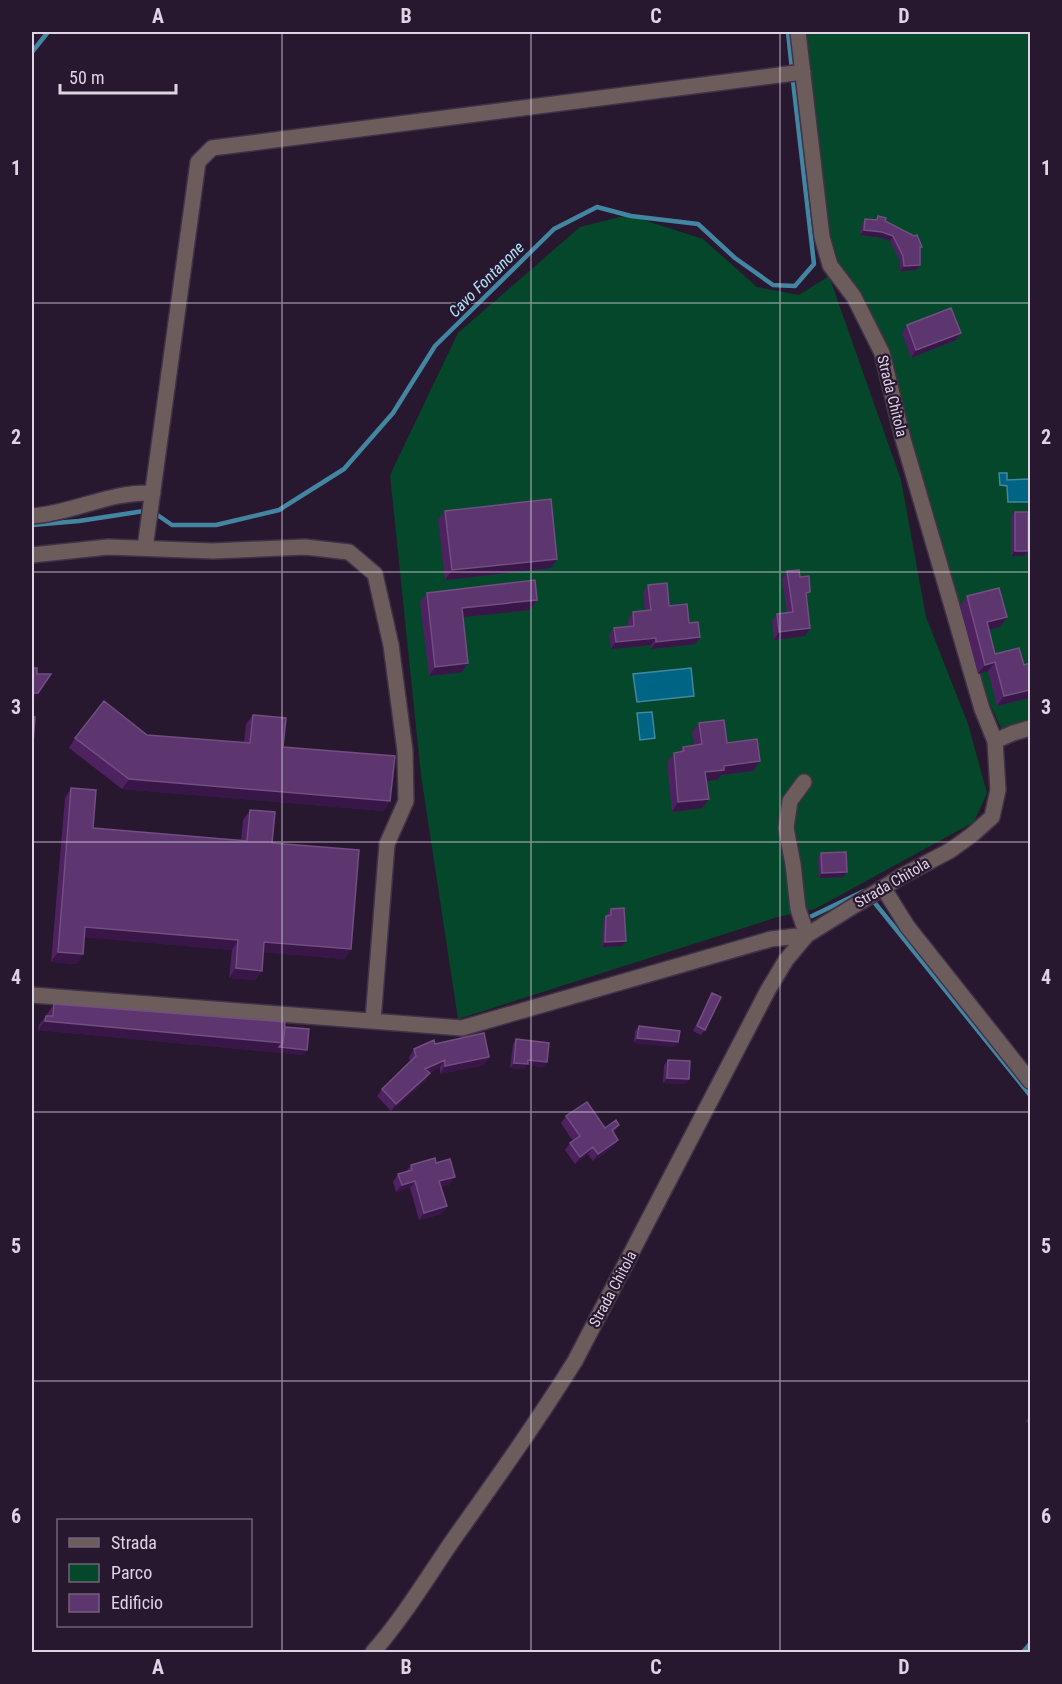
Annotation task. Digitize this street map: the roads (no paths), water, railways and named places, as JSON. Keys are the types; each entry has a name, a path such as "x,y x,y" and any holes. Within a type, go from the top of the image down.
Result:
{"street":[{"name":"Strada Chitola","path":"373,1653 550,1401 575,1361 768,990 786,960 807,935 827,921 951,850 992,817 998,790 995,741 982,709 903,439 882,353 854,297 830,265 822,237 798,32"},
{"path":"145,548 198,162 212,148 802,72"},
{"path":"32,516 48,515 123,493 151,506"},
{"path":"32,555 108,547 213,551 305,547 349,552 375,574 391,645 404,739 406,801 387,844 373,1020"},
{"path":"995,741 1030,728"},
{"path":"32,995 462,1028 771,939 807,935 798,909 786,828 790,801 804,782"},
{"path":"884,889 907,926 1030,1081"}],"water":[{"path":"999,473 1007,473 1007,480 1030,479 1030,502 1008,502 1007,486 1000,485"},
{"path":"691,668 694,696 637,702 633,674"},
{"path":"652,712 655,738 640,740 637,713"}],"waterway":[{"path":"32,52 48,32"},
{"name":"Cavo Fontanone","path":"788,32 792,70"},
{"name":"Cavo Fontanone","path":"32,525 79,521 144,511 156,514 172,525 216,525 279,510 344,469 393,413 435,346 554,229 597,207 631,216 698,224 735,258 773,285 795,286 814,264 793,81"},
{"path":"812,916 864,891"},
{"path":"874,902 1030,1095"},
{"path":"1023,1652 1030,1644"}]}
